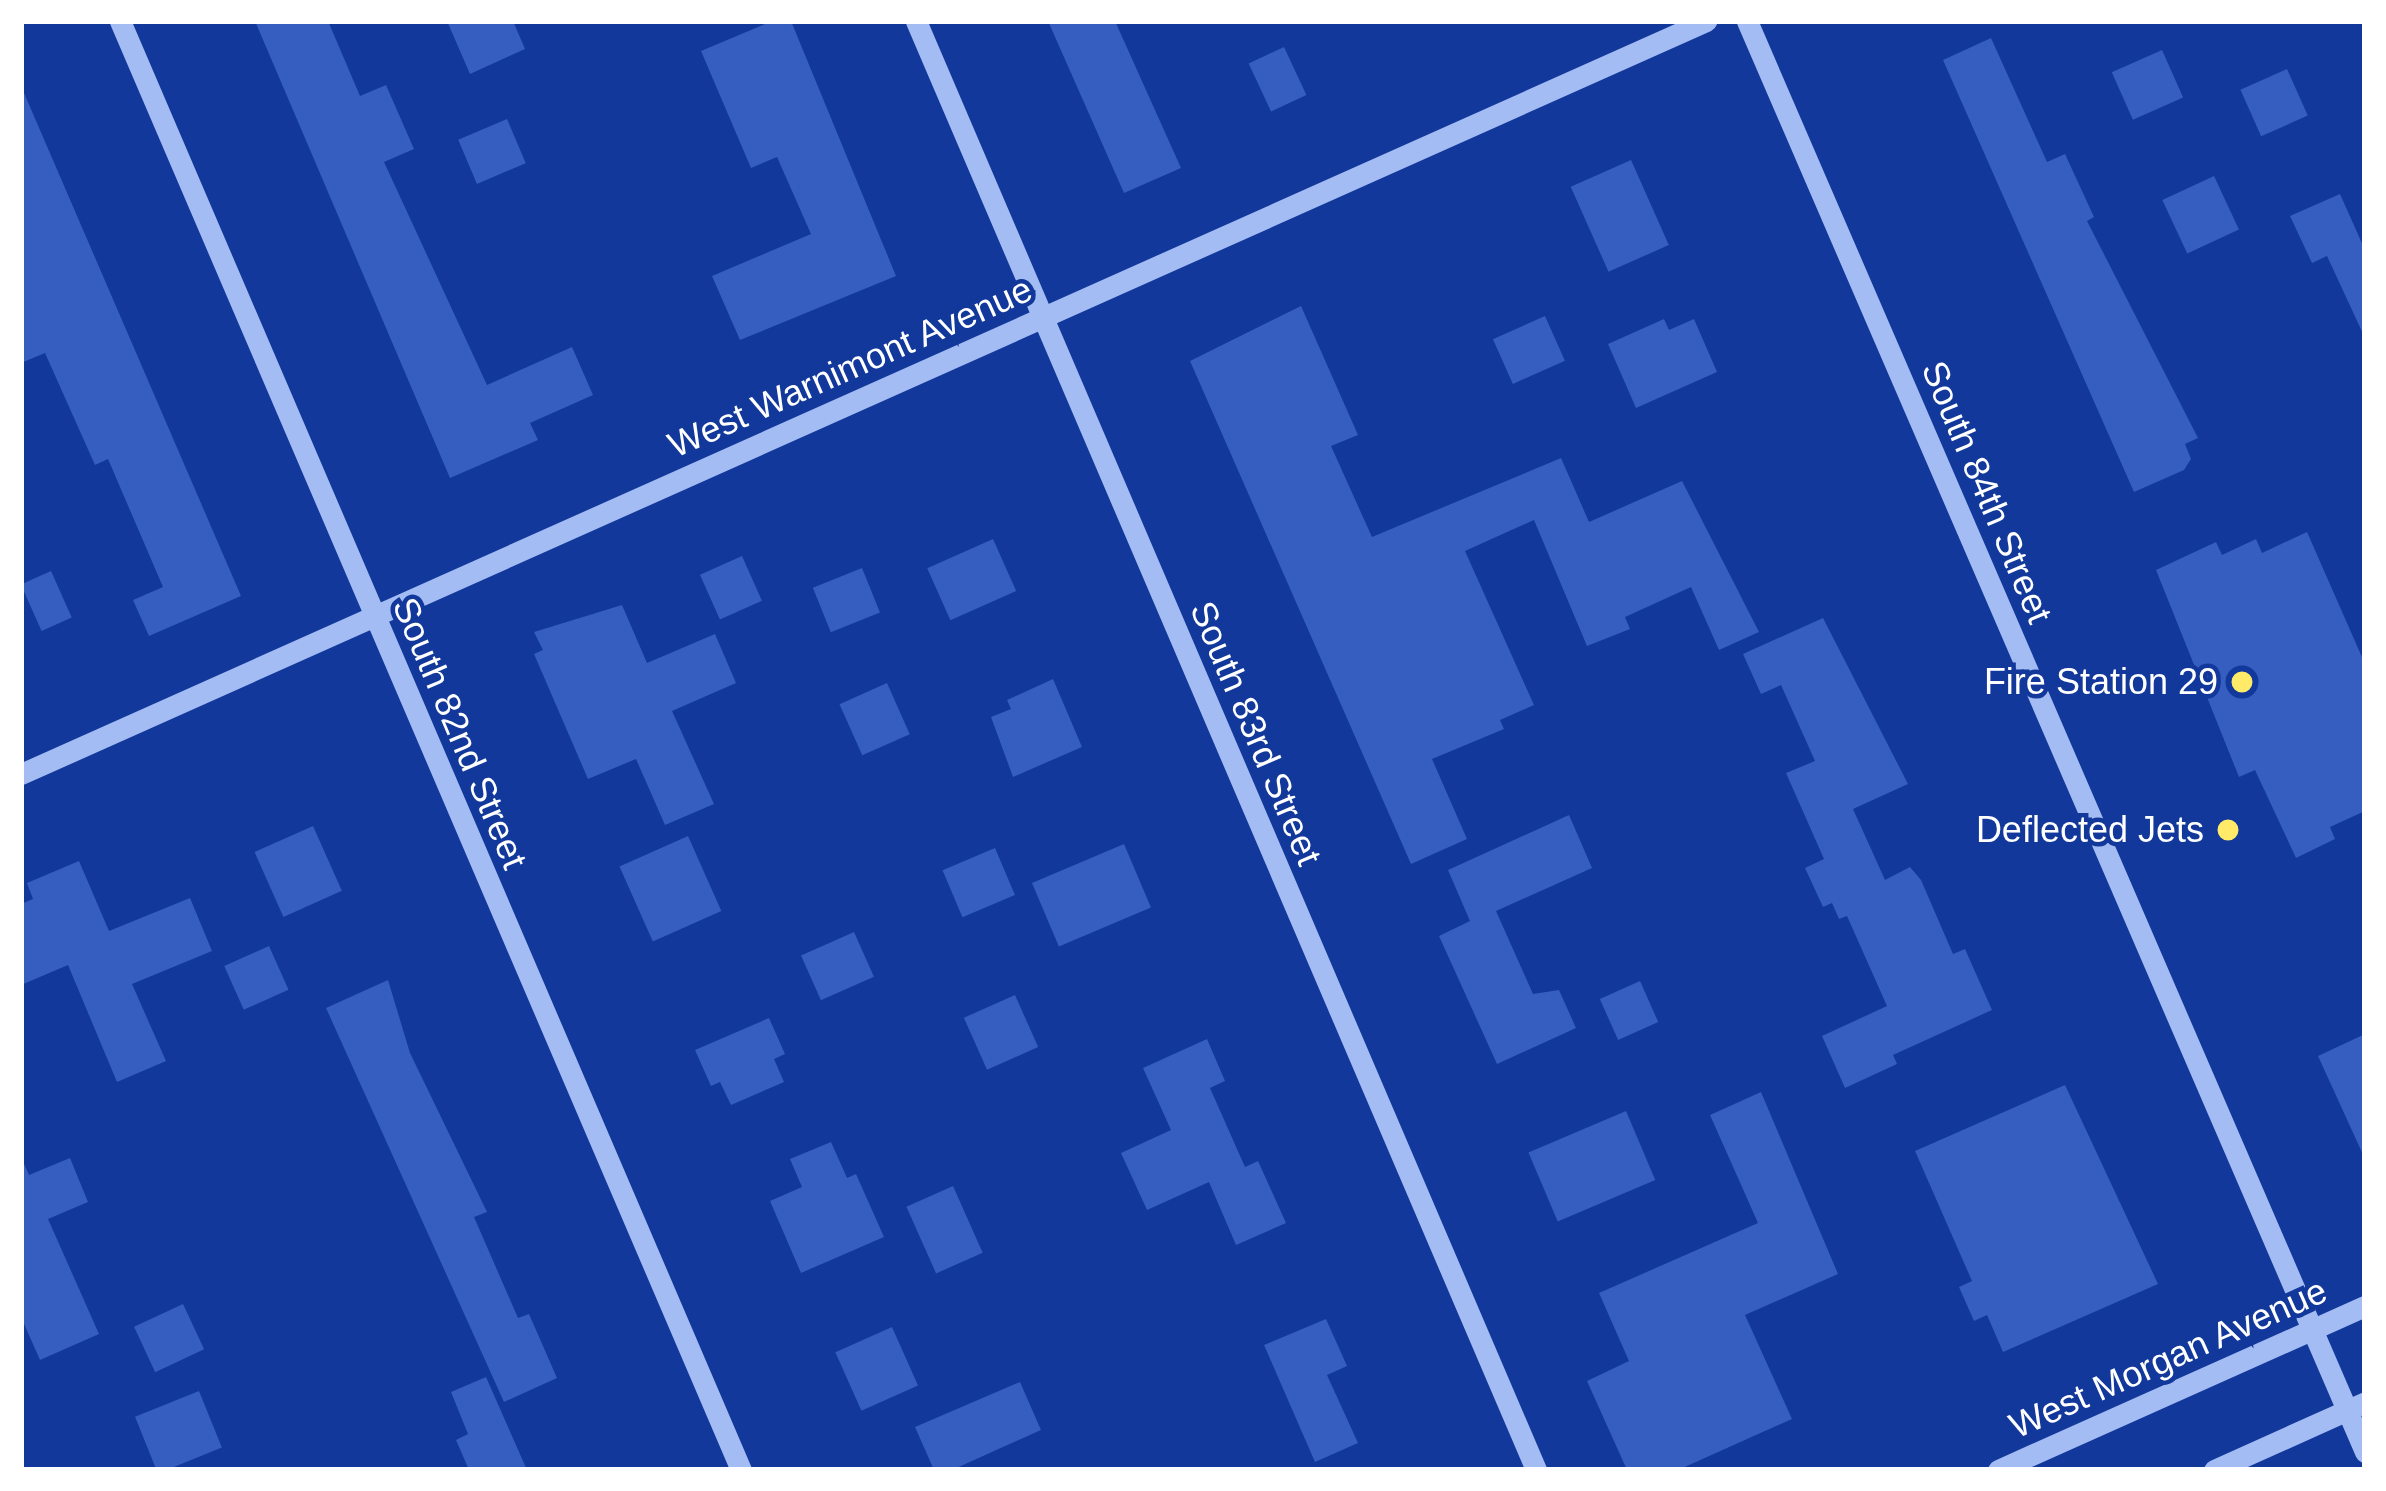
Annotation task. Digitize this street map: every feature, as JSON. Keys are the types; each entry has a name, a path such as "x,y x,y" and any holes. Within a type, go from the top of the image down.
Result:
{"street":[{"name":"South 82nd Street","path":"120,21 741,1470"},
{"name":"South 83rd Street","path":"916,21 1536,1470"},
{"name":"West Warnimont Avenue","path":"21,774 1706,21"},
{"name":"South 84th Street","path":"1747,21 2313,1330 2356,1406 2365,1452"},
{"name":"West Morgan Avenue","path":"1998,1470 2365,1306"},
{"path":"2213,1470 2356,1406"}],"building":[{"path":"255,21 328,21 360,96 386,85 414,149 384,162 487,385 572,347 593,395 530,423 538,440 450,478"},
{"path":"447,21 513,21 525,49 470,74"},
{"path":"772,21 791,21 896,276 740,340 712,276 811,234 777,157 751,168 701,51"},
{"path":"1048,21 1115,21 1181,168 1124,193"},
{"path":"1991,38 2047,162 2065,154 2094,217 2087,221 2198,438 2185,444 2191,459 2184,470 2134,492 1943,60"},
{"path":"1284,47 1306,95 1271,112 1249,63"},
{"path":"2162,50 2183,98 2133,120 2112,72"},
{"path":"2287,69 2308,116 2261,136 2240,90"},
{"path":"21,86 241,596 149,636 133,600 163,587 108,459 95,465 45,353 21,363"},
{"path":"507,119 526,163 477,184 458,140"},
{"path":"1631,160 1669,245 1609,272 1571,187"},
{"path":"2214,176 2239,229 2187,254 2162,200"},
{"path":"2340,194 2365,250 2365,338 2327,256 2312,263 2290,216"},
{"path":"1301,306 1358,435 1331,446 1372,537 1561,458 1589,522 1682,481 1759,632 1719,650 1691,587 1625,617 1630,629 1587,646 1534,520 1465,551 1534,705 1500,720 1504,729 1432,759 1467,839 1411,864 1190,361"},
{"path":"1545,316 1565,361 1513,384 1493,339"},
{"path":"1664,319 1669,330 1694,319 1717,372 1636,408 1608,344"},
{"path":"2307,532 2365,664 2365,811 2330,827 2335,839 2296,858 2255,770 2239,777 2156,570 2216,542 2222,555 2256,539 2262,553"},
{"path":"993,539 1016,591 950,620 927,568"},
{"path":"742,556 762,601 720,619 700,575"},
{"path":"862,568 880,613 831,632 813,588"},
{"path":"51,571 72,618 42,631 21,584"},
{"path":"622,605 647,663 715,634 736,683 672,711 714,804 665,825 636,759 588,779 534,654 543,650 534,632"},
{"path":"1823,618 1908,784 1853,809 1885,880 1910,867 1921,880 1953,954 1965,949 1992,1010 1893,1055 1897,1064 1845,1088 1822,1036 1887,1006 1847,916 1839,919 1832,903 1823,907 1805,868 1824,859 1786,773 1815,761 1781,685 1761,694 1743,654"},
{"path":"1053,679 1082,747 1013,777 991,717 1011,709 1007,700"},
{"path":"887,683 910,734 862,755 839,704"},
{"path":"1569,815 1592,868 1496,911 1533,994 1559,990 1576,1028 1497,1064 1439,936 1470,921 1448,870"},
{"path":"313,826 342,891 283,917 255,852"},
{"path":"688,836 721,911 653,941 619,867"},
{"path":"1124,844 1151,908 1059,947 1032,883"},
{"path":"995,848 1015,895 962,917 943,870"},
{"path":"79,861 109,931 190,898 212,951 132,984 166,1061 117,1082 68,965 21,985 21,904 33,899 27,883"},
{"path":"854,932 874,977 821,1000 801,956"},
{"path":"269,946 289,990 244,1010 224,966"},
{"path":"388,980 410,1053 487,1212 474,1217 518,1318 529,1314 557,1378 504,1402 326,1008"},
{"path":"1640,981 1658,1022 1618,1040 1600,999"},
{"path":"1015,995 1038,1047 987,1070 964,1018"},
{"path":"769,1018 785,1054 774,1059 784,1082 731,1105 720,1082 711,1086 695,1050"},
{"path":"2365,1034 2365,1159 2318,1056"},
{"path":"1207,1039 1225,1081 1210,1088 1245,1167 1258,1161 1286,1223 1236,1245 1209,1182 1147,1210 1121,1153 1171,1130 1143,1068"},
{"path":"2065,1085 2158,1284 2003,1352 1987,1315 1974,1321 1959,1287 1972,1281 1915,1151"},
{"path":"1761,1092 1838,1274 1745,1315 1792,1419 1678,1470 1627,1470 1587,1381 1629,1361 1599,1293 1758,1223 1710,1115"},
{"path":"1626,1111 1655,1180 1558,1221 1528,1152"},
{"path":"831,1142 847,1178 856,1174 884,1237 801,1273 770,1201 802,1187 790,1159"},
{"path":"21,1157 29,1175 70,1158 88,1202 48,1219 99,1334 40,1360 21,1317"},
{"path":"953,1186 983,1253 936,1273 906,1207"},
{"path":"183,1304 204,1349 155,1372 134,1327"},
{"path":"1326,1319 1347,1366 1327,1375 1358,1443 1315,1462 1264,1345"},
{"path":"892,1327 918,1385 861,1411 835,1352"},
{"path":"486,1377 527,1470 469,1470 456,1440 468,1434 451,1392"},
{"path":"1020,1382 1041,1430 952,1470 934,1470 915,1427"},
{"path":"199,1391 222,1448 156,1470 135,1417"}],"place":[{"name":"Fire Station 29","path":"2242,682"},
{"name":"Deflected Jets","path":"2228,830"}]}
